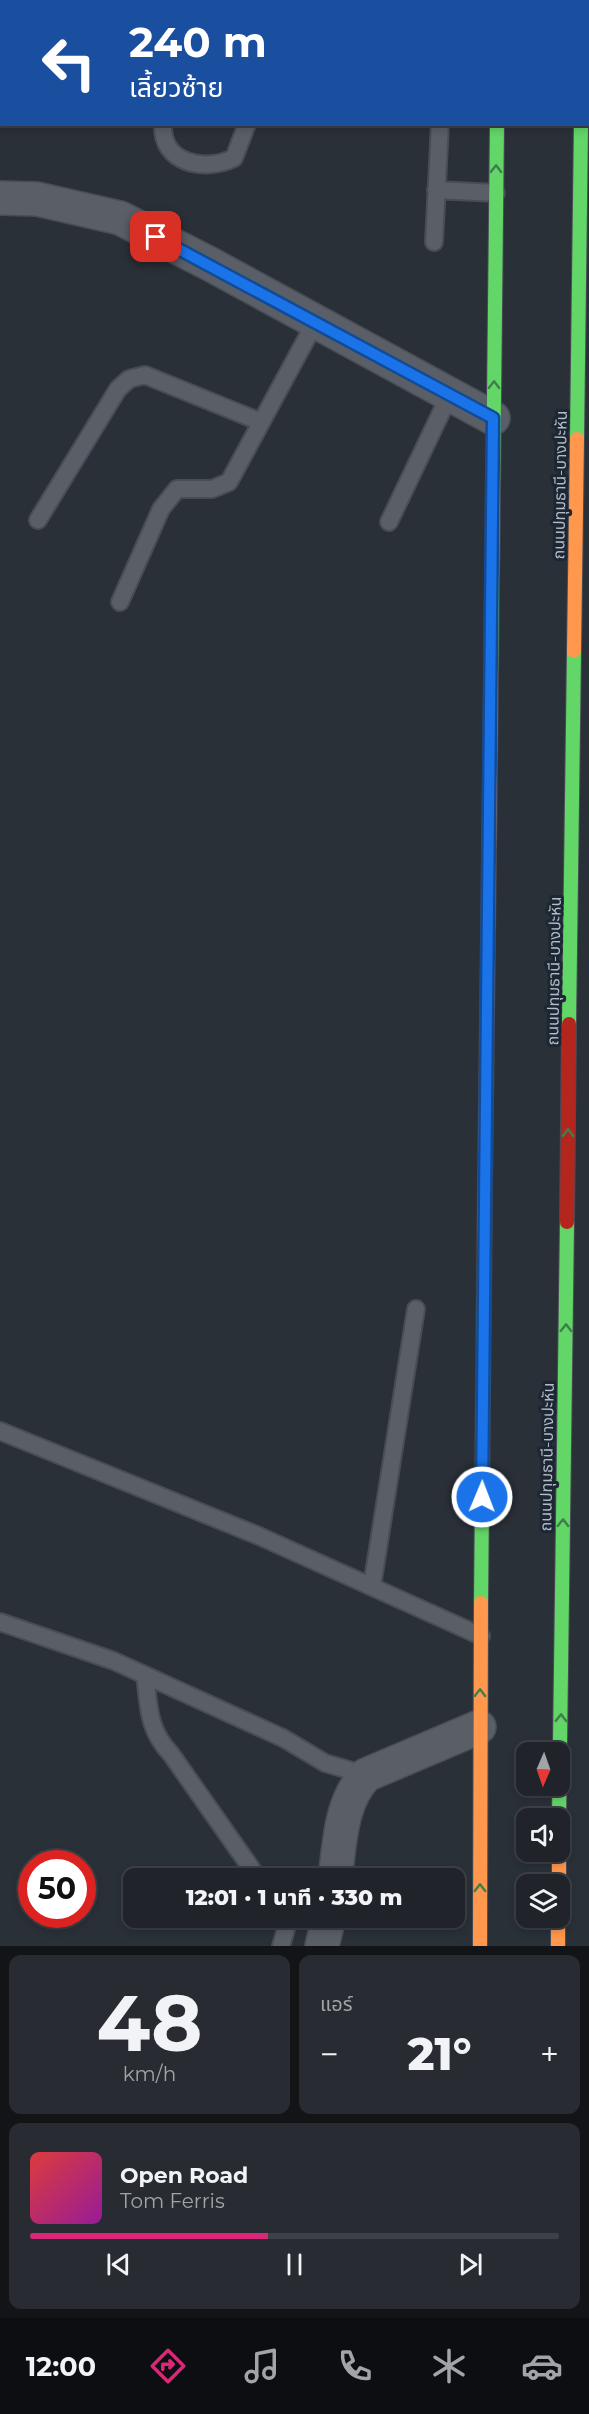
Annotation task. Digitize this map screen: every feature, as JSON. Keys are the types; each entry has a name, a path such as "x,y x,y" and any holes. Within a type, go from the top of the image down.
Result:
{"main road":[{"path":"480,1946 479,1726 496,126"},
{"name":"ถนนปทุมธานี-บางปะหัน","path":"559,1808 581,126"},
{"path":"558,1928 558,1946"}],"street":[{"path":"0,198 37,199 120,218 316,321 493,418"},
{"path":"337,1868 346,1805 355,1786 366,1775 479,1726"},
{"path":"322,1946 326,1928"}],"lane":[{"path":"163,126 162,135 170,150 186,161 205,167 234,158 246,126"},
{"path":"434,242 440,126"},
{"path":"436,190 496,193"},
{"path":"120,602 161,509 177,489 212,489 229,482 316,321"},
{"path":"38,520 118,389 129,379 145,375 261,422"},
{"path":"389,522 450,394"},
{"path":"372,1586 416,1309"},
{"path":"0,1431 372,1586 480,1636"},
{"path":"0,1622 114,1661 282,1738 325,1763 366,1775"},
{"path":"145,1675 151,1725 158,1740 171,1754 251,1868"},
{"path":"280,1946 286,1928"}],"traffic: fast":[{"path":"490,769 497,126"},
{"path":"577,439 581,126"},
{"path":"569,1024 574,651"},
{"path":"481,1603 485,1185"},
{"path":"559,1808 567,1222"}],"traffic: slow":[{"path":"574,651 577,439"},
{"path":"485,1185 490,769"},
{"path":"480,1946 481,1603"},
{"path":"559,1862 559,1874"},
{"path":"558,1928 558,1946"}],"traffic: jam":[{"path":"567,1222 569,1024"}],"route":[{"path":"156,237 493,418 482,1497"}]}
